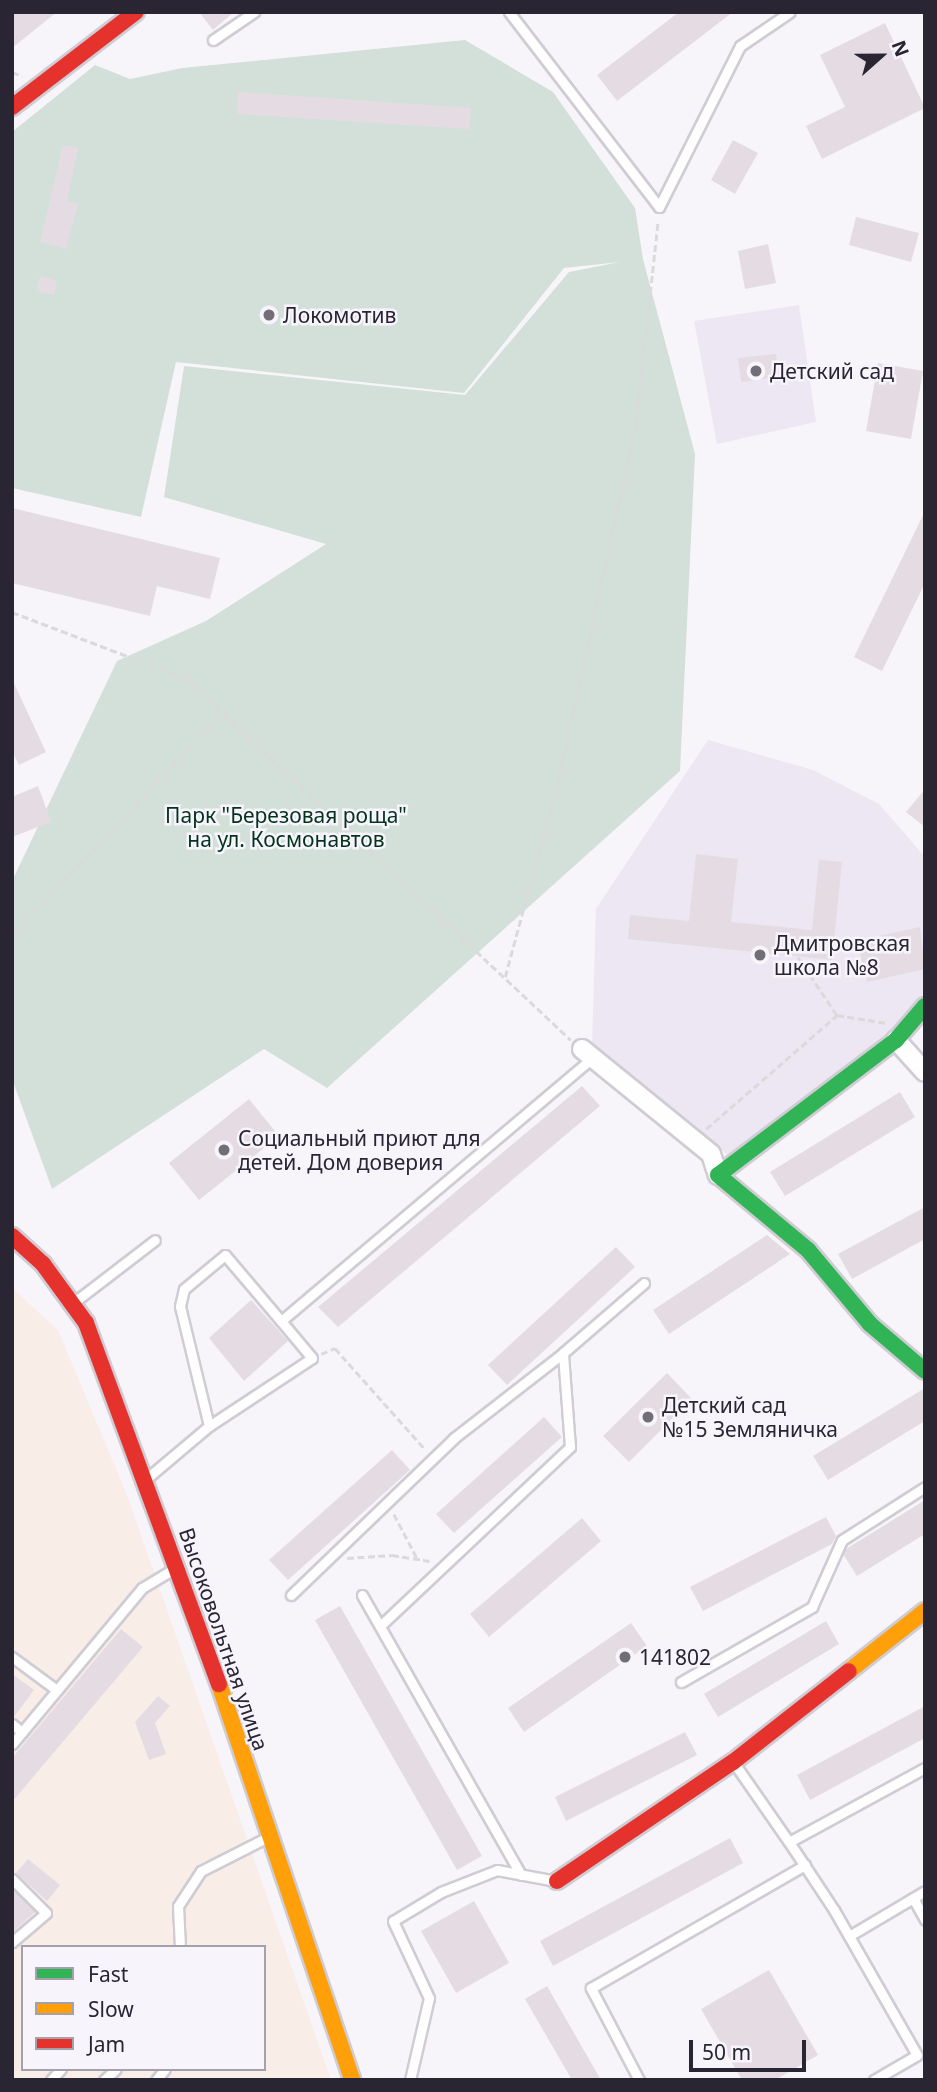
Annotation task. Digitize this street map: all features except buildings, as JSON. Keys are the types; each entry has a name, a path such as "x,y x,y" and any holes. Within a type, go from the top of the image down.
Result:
{"street":[{"path":"12,107 135,12"},
{"path":"718,1175 896,1040 925,1006"},
{"path":"896,1040 925,1072"},
{"path":"587,1054 711,1154 718,1175 808,1250 870,1324 925,1371"},
{"name":"Высоковольтная улица","path":"12,1236 43,1264 86,1322 146,1479 352,2080"},
{"path":"556,1881 733,1762 925,1611"}],"lane":[{"path":"213,40 254,12"},
{"path":"509,12 659,207 740,46 790,12"},
{"path":"281,1321 587,1054"},
{"path":"73,1304 155,1240"},
{"path":"146,1479 209,1426 312,1358 225,1255 184,1289 180,1306 209,1426"},
{"path":"291,1595 433,1458 563,1353 644,1283"},
{"path":"380,1626 570,1447 563,1353"},
{"path":"681,1682 812,1607 842,1540 925,1487"},
{"path":"12,1744 54,1688 142,1588 176,1567"},
{"path":"362,1595 521,1875"},
{"path":"12,1657 54,1688"},
{"path":"12,1724 23,1732"},
{"path":"733,1762 805,1865 921,2053 873,2080"},
{"path":"789,1842 925,1768"},
{"path":"180,1945 178,1906 201,1871 268,1837"},
{"path":"639,2080 591,1988 805,1865"},
{"path":"410,2080 429,1998 393,1921 441,1892 497,1870 556,1881"},
{"path":"12,1879 46,1913 12,1942"},
{"path":"849,1936 925,1891"},
{"path":"913,1898 925,1920"}],"path":[{"path":"505,977 567,742 635,429 659,207"},
{"path":"12,612 185,678 587,1054"},
{"path":"12,935 223,713"},
{"path":"798,957 837,1015"},
{"path":"694,1140 837,1015 876,1018 898,1029 896,1040"},
{"path":"312,1358 335,1348 433,1458"},
{"path":"387,1502 418,1559"},
{"path":"329,1559 392,1555 446,1564"}],"shaded area":[{"name":"Детский сад","path":"799,305 816,422 717,444 694,321"},
{"name":"Дмитровская школа №8","path":"708,740 813,770 879,804 925,857 925,1001 898,1029 729,1156 592,1044 596,909"},
{"path":"12,1288 58,1330 127,1495 331,2080 12,2080"}],"green space":[{"name":"Парк \"Березовая роща\" на ул. Космонавтов","path":"465,40 553,92 635,208 643,259 695,454 680,771 327,1088 264,1049 52,1189 12,1079 12,881 117,661 206,621 326,544 164,497 184,366 465,395 569,272 620,262 564,268 464,393 176,362 141,517 12,488 12,132 95,65 130,79 182,68"}],"traffic: fast":[{"path":"925,1006 896,1040 718,1175 808,1250 870,1324 925,1371"}],"traffic: slow":[{"path":"849,1671 925,1611"},
{"path":"219,1684 352,2080"}],"traffic: jam":[{"path":"12,107 136,12"},
{"path":"12,1236 43,1264 86,1323 219,1684"},
{"path":"557,1881 733,1762 849,1671"}],"place":[{"name":"Локомотив","path":"269,315"},
{"name":"Детский сад","path":"756,371"},
{"name":"Дмитровская школа №8","path":"760,955"},
{"name":"Социальный приют для детей. Дом доверия","path":"224,1150"},
{"name":"Детский сад №15 Земляничка","path":"648,1417"},
{"name":"141802","path":"625,1657"}]}
